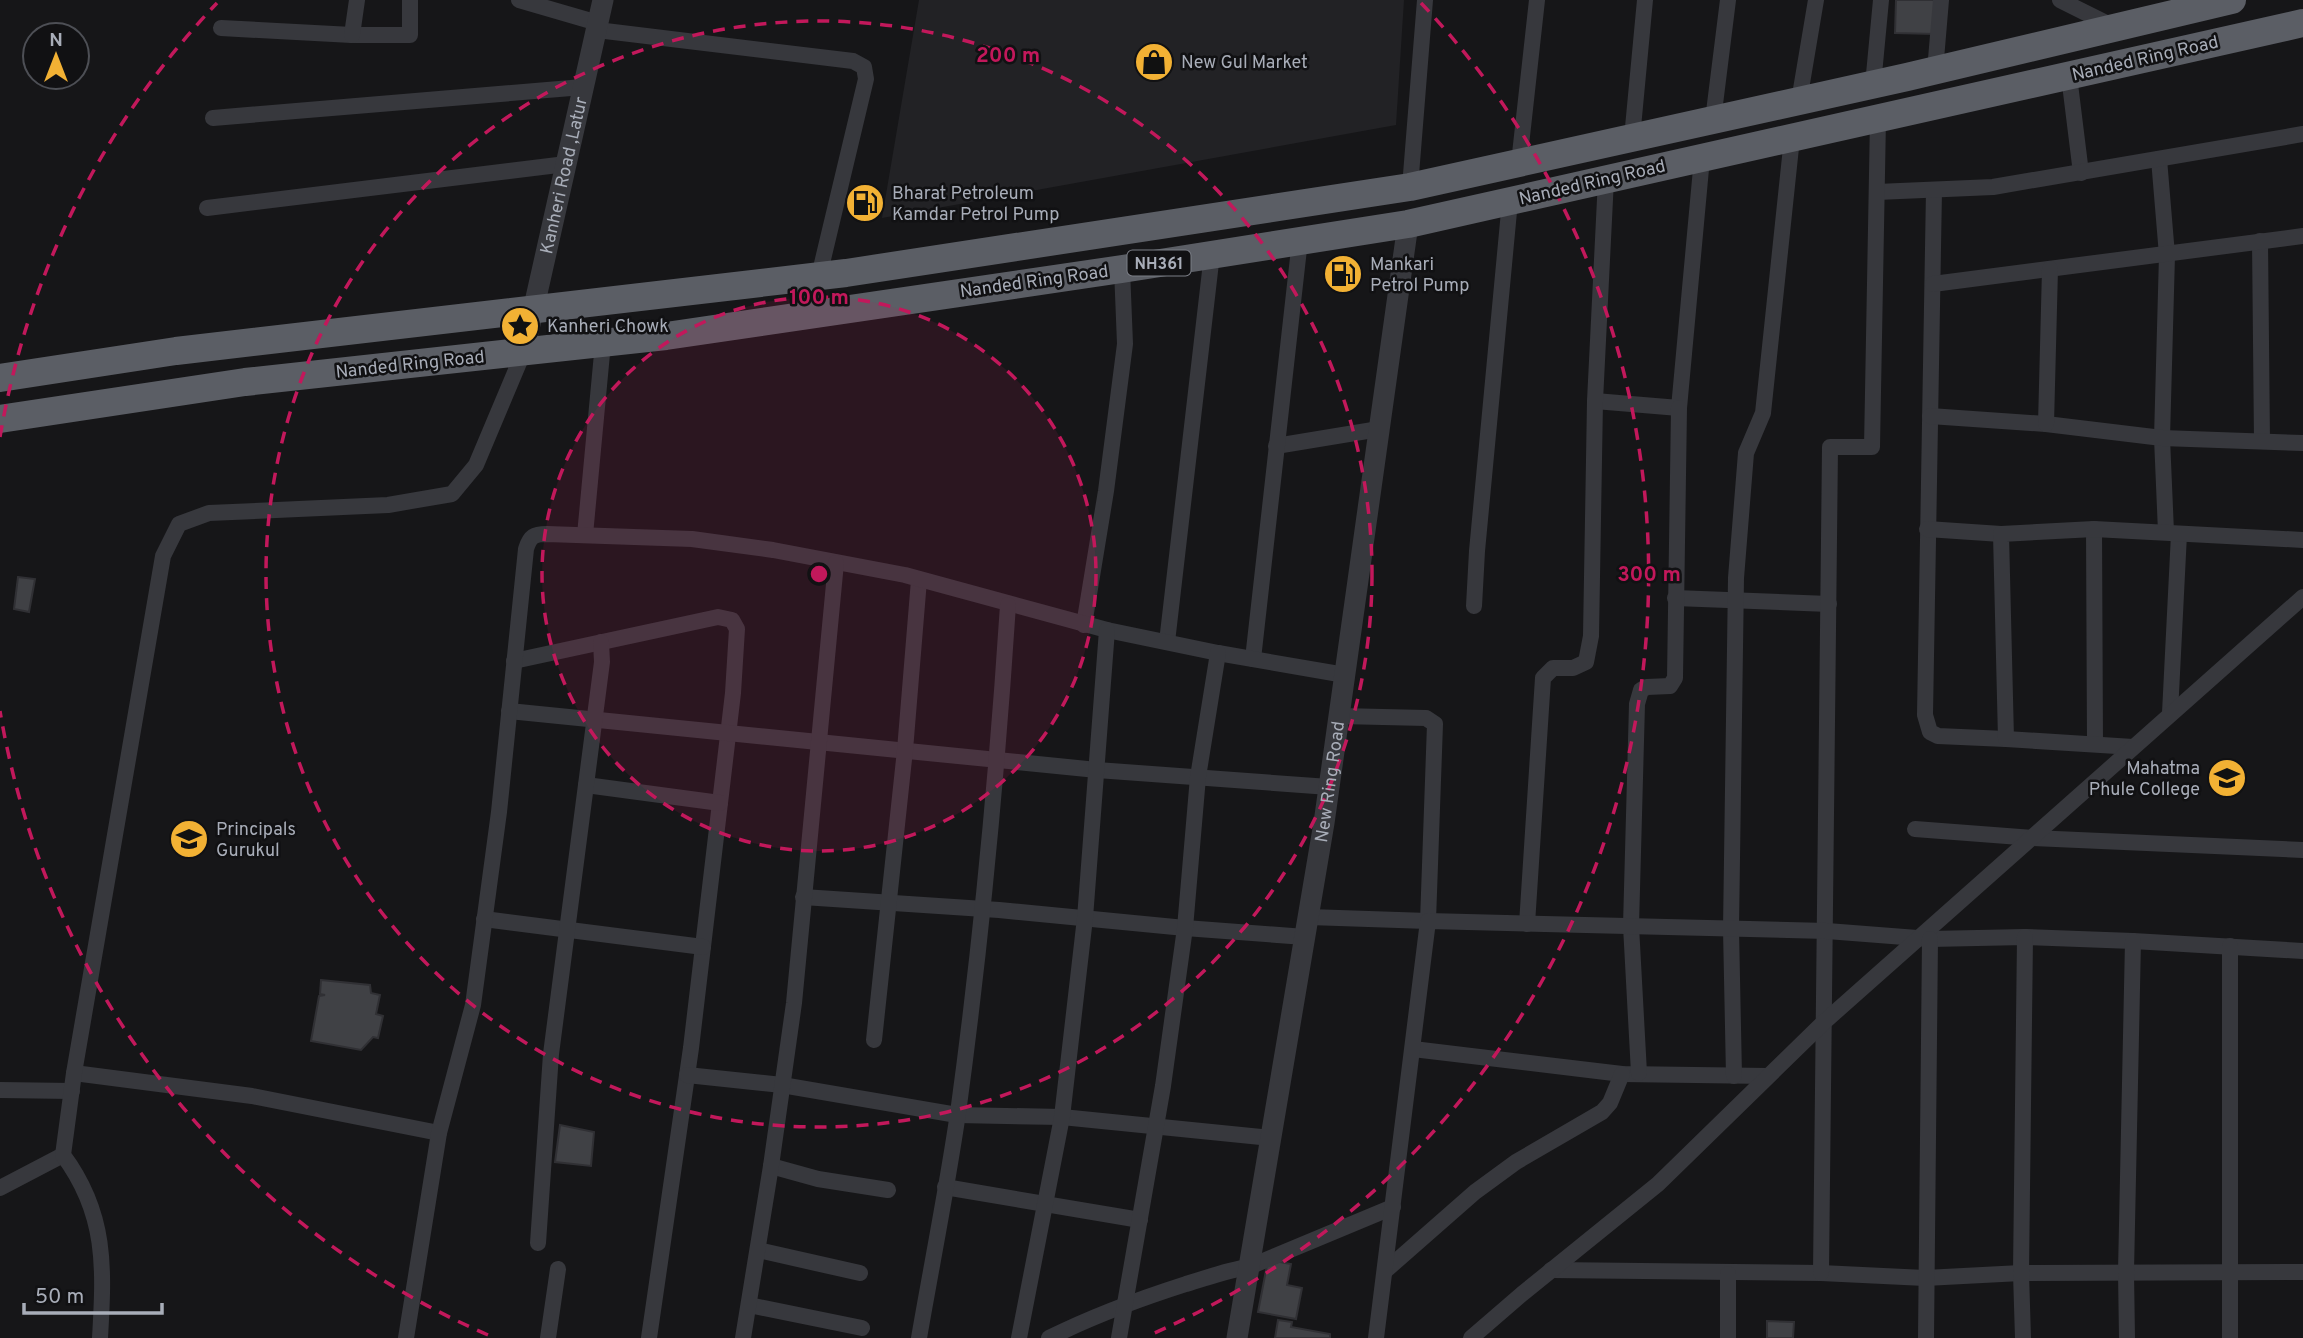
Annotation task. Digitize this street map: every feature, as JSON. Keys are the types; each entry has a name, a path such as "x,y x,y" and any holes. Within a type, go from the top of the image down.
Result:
{"highway":[{"name":"NH361","path":"0,378 176,351 819,276 1410,187 1935,71 2232,0"},
{"name":"Nanded Ring Road","path":"0,419 245,382 680,334 1408,224 2303,23"}],"street":[{"path":"352,35 357,0"},
{"path":"221,28 352,35 410,35 410,0"},
{"path":"519,0 597,26 853,61 864,66 866,79 819,276"},
{"name":"Kanheri Road ,Latur","path":"524,351 603,0"},
{"path":"1410,187 1425,0"},
{"path":"1519,163 1537,0"},
{"path":"1632,138 1645,0"},
{"path":"1713,120 1728,0"},
{"path":"1799,101 1816,0"},
{"path":"1873,85 1881,0"},
{"path":"1935,71 1941,0"},
{"path":"2060,0 2114,27"},
{"path":"2069,76 2081,173"},
{"path":"213,118 583,87"},
{"path":"1821,1273 1823,1023 1827,931 1830,447 1872,447 1878,119"},
{"path":"1877,192 1993,187 2303,134"},
{"path":"1734,1076 1731,929 1736,599 1744,464 1763,413 1792,138"},
{"path":"1639,1073 1631,926 1639,694 1647,687 1667,687 1673,684 1679,408 1702,158"},
{"path":"2158,159 2167,255 2162,438 2172,533 2170,713"},
{"path":"207,208 566,164"},
{"path":"1527,924 1543,678 1553,668 1581,666 1586,662 1591,636 1595,401 1606,179"},
{"path":"1934,190 1927,529 1927,727 1938,736 2133,747"},
{"path":"1474,606 1476,551 1510,201"},
{"name":"New Ring Road","path":"1237,1338 1340,716 1408,224"},
{"path":"1933,284 2303,236"},
{"path":"1253,659 1300,240"},
{"path":"2260,242 2262,441"},
{"path":"1167,642 1212,254"},
{"path":"1084,625 1106,491 1125,344 1122,269"},
{"path":"2046,424 2050,269"},
{"path":"585,535 603,343"},
{"path":"100,1338 104,1275 98,1223 76,1173 63,1155 74,1073 163,556 179,524 209,513 388,505 452,494 476,466 524,351"},
{"path":"1595,401 1679,408"},
{"path":"1930,416 2046,424 2162,438 2303,443"},
{"path":"1276,446 1379,429"},
{"path":"1927,529 2001,534 2094,529 2303,540"},
{"path":"2094,529 2095,744"},
{"path":"406,1338 439,1133 473,1005 526,549 530,538 537,534 692,539 774,550 919,580 1084,625 1218,653 1345,675"},
{"path":"2001,534 2006,739"},
{"path":"743,1338 794,1003 836,562"},
{"path":"874,1040 905,750 919,580"},
{"path":"1471,1338 1658,1184 1823,1023 1925,938 2170,713 2303,597"},
{"path":"1675,598 1829,604"},
{"path":"919,1338 957,1115 983,909 998,760 1008,605"},
{"path":"514,661 718,617 732,620 737,629 729,732 688,1075 649,1338"},
{"path":"1019,1338 1062,1117 1085,918 1107,630"},
{"path":"538,1243 551,1054 602,662 601,642"},
{"path":"1119,1338 1156,1126 1185,928 1198,777 1218,653"},
{"path":"509,711 1097,770 1329,787"},
{"path":"1340,716 1426,718 1435,724 1428,921 1376,1338"},
{"path":"586,785 720,803"},
{"path":"1915,829 2033,838 2303,850"},
{"path":"803,897 983,909 1185,928 1307,927 1428,921 1827,931 1925,938 2133,940 2303,951"},
{"path":"484,919 703,947"},
{"path":"2023,1338 2021,1273 2025,937"},
{"path":"1925,938 1926,1338"},
{"path":"2127,1338 2133,940"},
{"path":"2230,946 2230,1338"},
{"path":"1413,1049 1622,1074 1768,1076"},
{"path":"74,1073 252,1096 439,1133"},
{"path":"1385,1271 1475,1192 1516,1162 1602,1112 1610,1103 1622,1074"},
{"path":"688,1075 782,1085 957,1115 1062,1117 1271,1138"},
{"path":"0,1090 72,1091"},
{"path":"0,1188 63,1155"},
{"path":"771,1166 818,1179 888,1189"},
{"path":"945,1187 1140,1220"},
{"path":"1049,1338 1124,1306 1232,1269 1249,1267 1393,1207"},
{"path":"758,1250 860,1273"},
{"path":"548,1338 558,1269"},
{"path":"1551,1270 1821,1273 1925,1278 2021,1273 2303,1272"},
{"path":"1728,1274 1728,1338"},
{"path":"749,1305 862,1328"}],"shaded area":[{"name":"New Gul Market","path":"919,0 1404,0 1396,125 882,218"}],"building":[{"path":"1896,0 1936,0 1935,34 1895,33"},
{"path":"18,577 35,579 29,612 14,609"},
{"path":"321,980 370,985 371,993 380,995 376,1014 383,1016 378,1038 373,1037 361,1050 311,1041 319,996 325,995 320,994"},
{"path":"560,1125 594,1132 591,1166 555,1162"},
{"path":"1268,1260 1291,1264 1287,1285 1302,1288 1296,1319 1258,1312"},
{"path":"1278,1320 1292,1322 1291,1327 1330,1334 1330,1338 1275,1338"},
{"path":"1767,1321 1794,1322 1793,1338 1767,1338"}],"place":[{"name":"New Gul Market","path":"1154,62"},
{"name":"Bharat Petroleum Kamdar Petrol Pump","path":"865,203"},
{"name":"Mankari Petrol Pump","path":"1343,274"},
{"name":"Kanheri Chowk","path":"520,326"},
{"name":"Mahatma Phule College","path":"2227,778"},
{"name":"Principals Gurukul","path":"189,839"}]}
